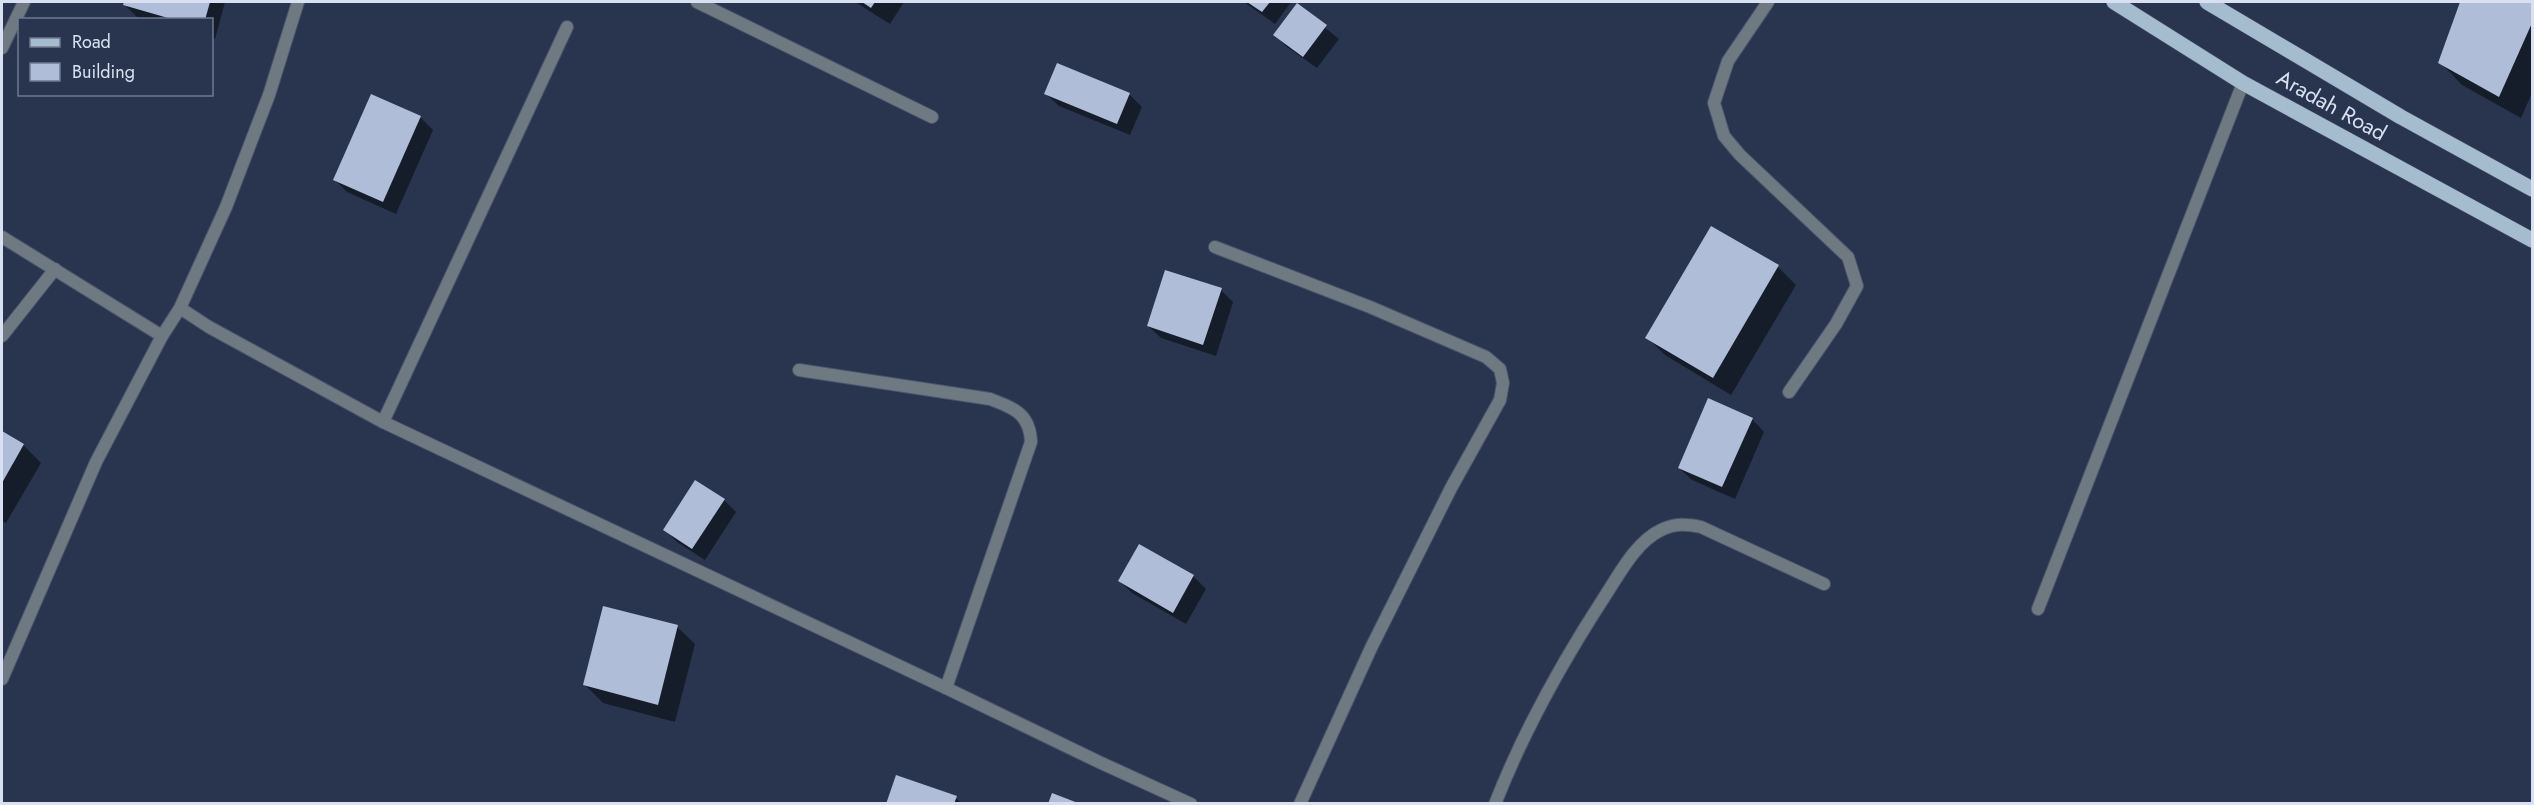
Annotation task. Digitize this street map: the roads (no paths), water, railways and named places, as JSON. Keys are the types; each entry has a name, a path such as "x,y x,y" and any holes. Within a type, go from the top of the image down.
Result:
{"main road":[{"name":"Aradah Road","path":"2114,2 2243,83 2532,240"},
{"name":"Aradah Road","path":"2207,2 2401,117 2532,189"}],"street":[{"path":"2,48 24,2"},
{"path":"2,679 96,462 162,336 180,308 226,207 269,95 298,2"},
{"path":"697,2 932,117"},
{"path":"1768,2 1728,61 1714,104 1724,136 1740,155 1848,257 1857,286 1836,324 1789,392"},
{"path":"383,422 567,27"},
{"path":"2038,609 2243,83"},
{"path":"2,237 162,336"},
{"path":"1215,247 1370,307 1486,357 1500,369 1503,383 1500,400 1451,488 1371,648 1300,804"},
{"path":"2,336 55,269"},
{"path":"180,308 208,327 383,422 1191,804"},
{"path":"799,370 990,399 1009,406 1031,428 1031,442 946,687"},
{"path":"1496,804 1532,719 1574,644 1639,548 1660,530 1683,523 1701,526 1824,584"}]}
